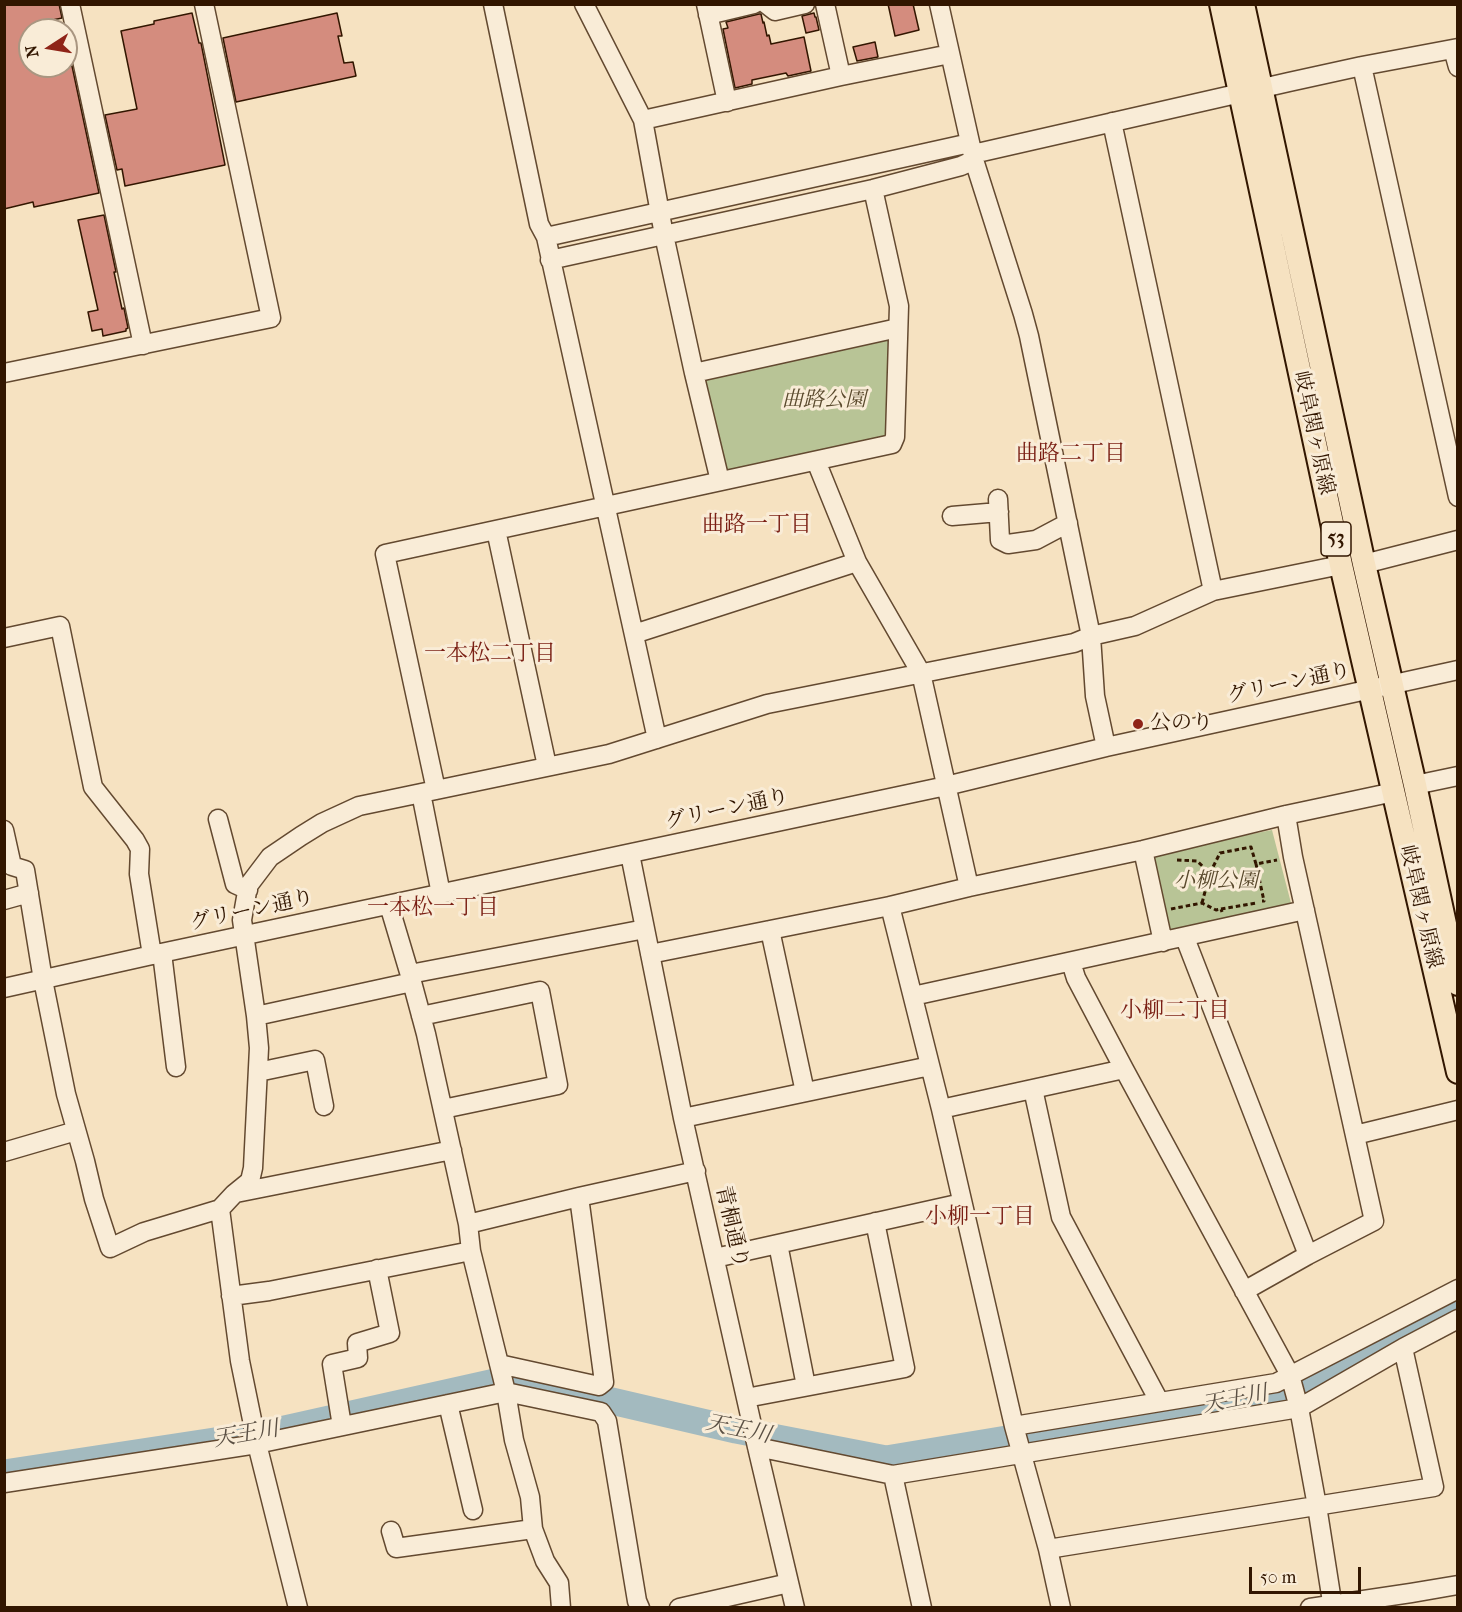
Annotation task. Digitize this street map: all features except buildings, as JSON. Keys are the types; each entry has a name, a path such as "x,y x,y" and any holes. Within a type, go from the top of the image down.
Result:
{"main road":[{"name":"岐阜関ヶ原線","path":"1221,4 1251,90 1364,564 1458,984"},
{"name":"岐阜関ヶ原線","path":"1243,4 1251,90 1341,565 1458,1072"}],"street":[{"path":"70,4 142,345"},
{"path":"4,373 271,318 204,4"},
{"path":"494,4 539,224 546,237 657,739"},
{"path":"584,4 643,120 664,235 720,481"},
{"path":"727,102 707,10 754,4"},
{"path":"766,4 775,11 805,4"},
{"path":"825,4 842,76"},
{"path":"939,4 972,153 1029,336 1091,636 1095,696 1106,747"},
{"path":"643,120 950,54"},
{"path":"546,237 660,212 972,153 1362,66 1456,54"},
{"path":"1362,66 1458,496"},
{"path":"1112,122 1213,591"},
{"path":"550,260 873,189 961,166 972,153"},
{"path":"441,894 429,791 385,554 892,444 895,437 899,306 873,189"},
{"path":"694,373 898,328"},
{"path":"816,461 857,562 921,673 969,887"},
{"path":"952,516 998,506 1000,540 1008,544 1036,540 1068,523"},
{"path":"496,530 548,766"},
{"path":"1364,564 1458,540"},
{"path":"634,634 857,562"},
{"path":"4,830 12,866 25,870 43,980 66,1094 94,1199 110,1248 144,1232 219,1209 250,1181 253,1168 259,1048 243,936 242,920 248,886 270,857 322,823 359,806 609,754 767,704 1074,643 1091,636 1135,626 1213,591 1341,565"},
{"path":"4,638 60,626 93,787 140,849 139,874 157,954 176,1067"},
{"name":"グリーン通り","path":"4,988 946,786 1106,747 1458,670"},
{"path":"1415,785 1458,776"},
{"path":"650,954 890,906 1394,792"},
{"path":"1244,1291 1374,1221 1293,857 1286,815"},
{"path":"218,819 235,884 248,890"},
{"path":"1143,850 1163,942"},
{"name":"青桐通り","path":"630,854 683,1118 795,1608"},
{"path":"4,900 29,893"},
{"path":"389,905 411,978 443,1109 468,1224 471,1251 506,1392 514,1440 530,1497 533,1529 545,1561 559,1583 561,1608"},
{"path":"890,906 941,1109 1014,1426 1048,1549 1061,1608"},
{"path":"913,996 1305,910"},
{"path":"256,1016 411,978 645,929"},
{"path":"770,930 805,1092"},
{"path":"1185,938 1308,1255"},
{"path":"1071,962 1076,978 1124,1069 1290,1375 1299,1408 1333,1606"},
{"path":"421,1016 540,991 558,1085 443,1109"},
{"path":"258,1072 315,1060 324,1106"},
{"path":"683,1118 930,1066"},
{"path":"941,1109 1124,1069"},
{"path":"1033,1089 1061,1217 1159,1401"},
{"path":"1356,1135 1458,1110"},
{"path":"4,1152 76,1131"},
{"path":"234,1194 452,1150"},
{"path":"468,1224 696,1171"},
{"path":"499,1364 599,1386 604,1382 579,1197"},
{"path":"715,1258 962,1203"},
{"path":"219,1209 240,1361 257,1444 298,1608"},
{"path":"746,1398 905,1368 875,1222"},
{"path":"778,1244 806,1386"},
{"path":"231,1296 269,1291 471,1251"},
{"path":"342,1426 332,1364 358,1358 357,1343 390,1334 377,1269"},
{"path":"1014,1426 1276,1383 1458,1289"},
{"path":"757,1447 893,1475 1299,1408 1458,1319"},
{"path":"1048,1549 1434,1487 1403,1348"},
{"path":"4,1483 257,1444 506,1392 601,1412 607,1421 640,1608"},
{"path":"448,1404 472,1510"},
{"path":"893,1475 922,1608"},
{"path":"391,1531 396,1548 533,1529"},
{"path":"678,1608 789,1583"},
{"path":"1310,1608 1457,1587"}],"path":[{"path":"1165,910 1202,903 1216,910 1264,901 1251,847 1220,853 1210,873 1202,903"},
{"path":"1256,864 1293,857"},
{"path":"1176,860 1197,861 1210,873"},
{"path":"1221,909 1225,927"}],"green space":[{"name":"曲路公園","path":"886,337 890,344 888,430 883,438 728,472 723,468 704,384 709,377"},
{"name":"小柳公園","path":"1272,830 1292,907 1167,931 1150,854"}],"waterway":[{"name":"天王川","path":"4,1473 267,1433 513,1378 736,1430 886,1459 1254,1398 1298,1386 1458,1303"}],"place":[{"name":"公のり","path":"1138,724"}],"district":[{"name":"曲路二丁目","path":"1071,455"},
{"name":"曲路一丁目","path":"757,526"},
{"name":"一本松二丁目","path":"490,655"},
{"name":"一本松一丁目","path":"433,909"},
{"name":"小柳二丁目","path":"1175,1012"},
{"name":"小柳一丁目","path":"980,1218"}]}
